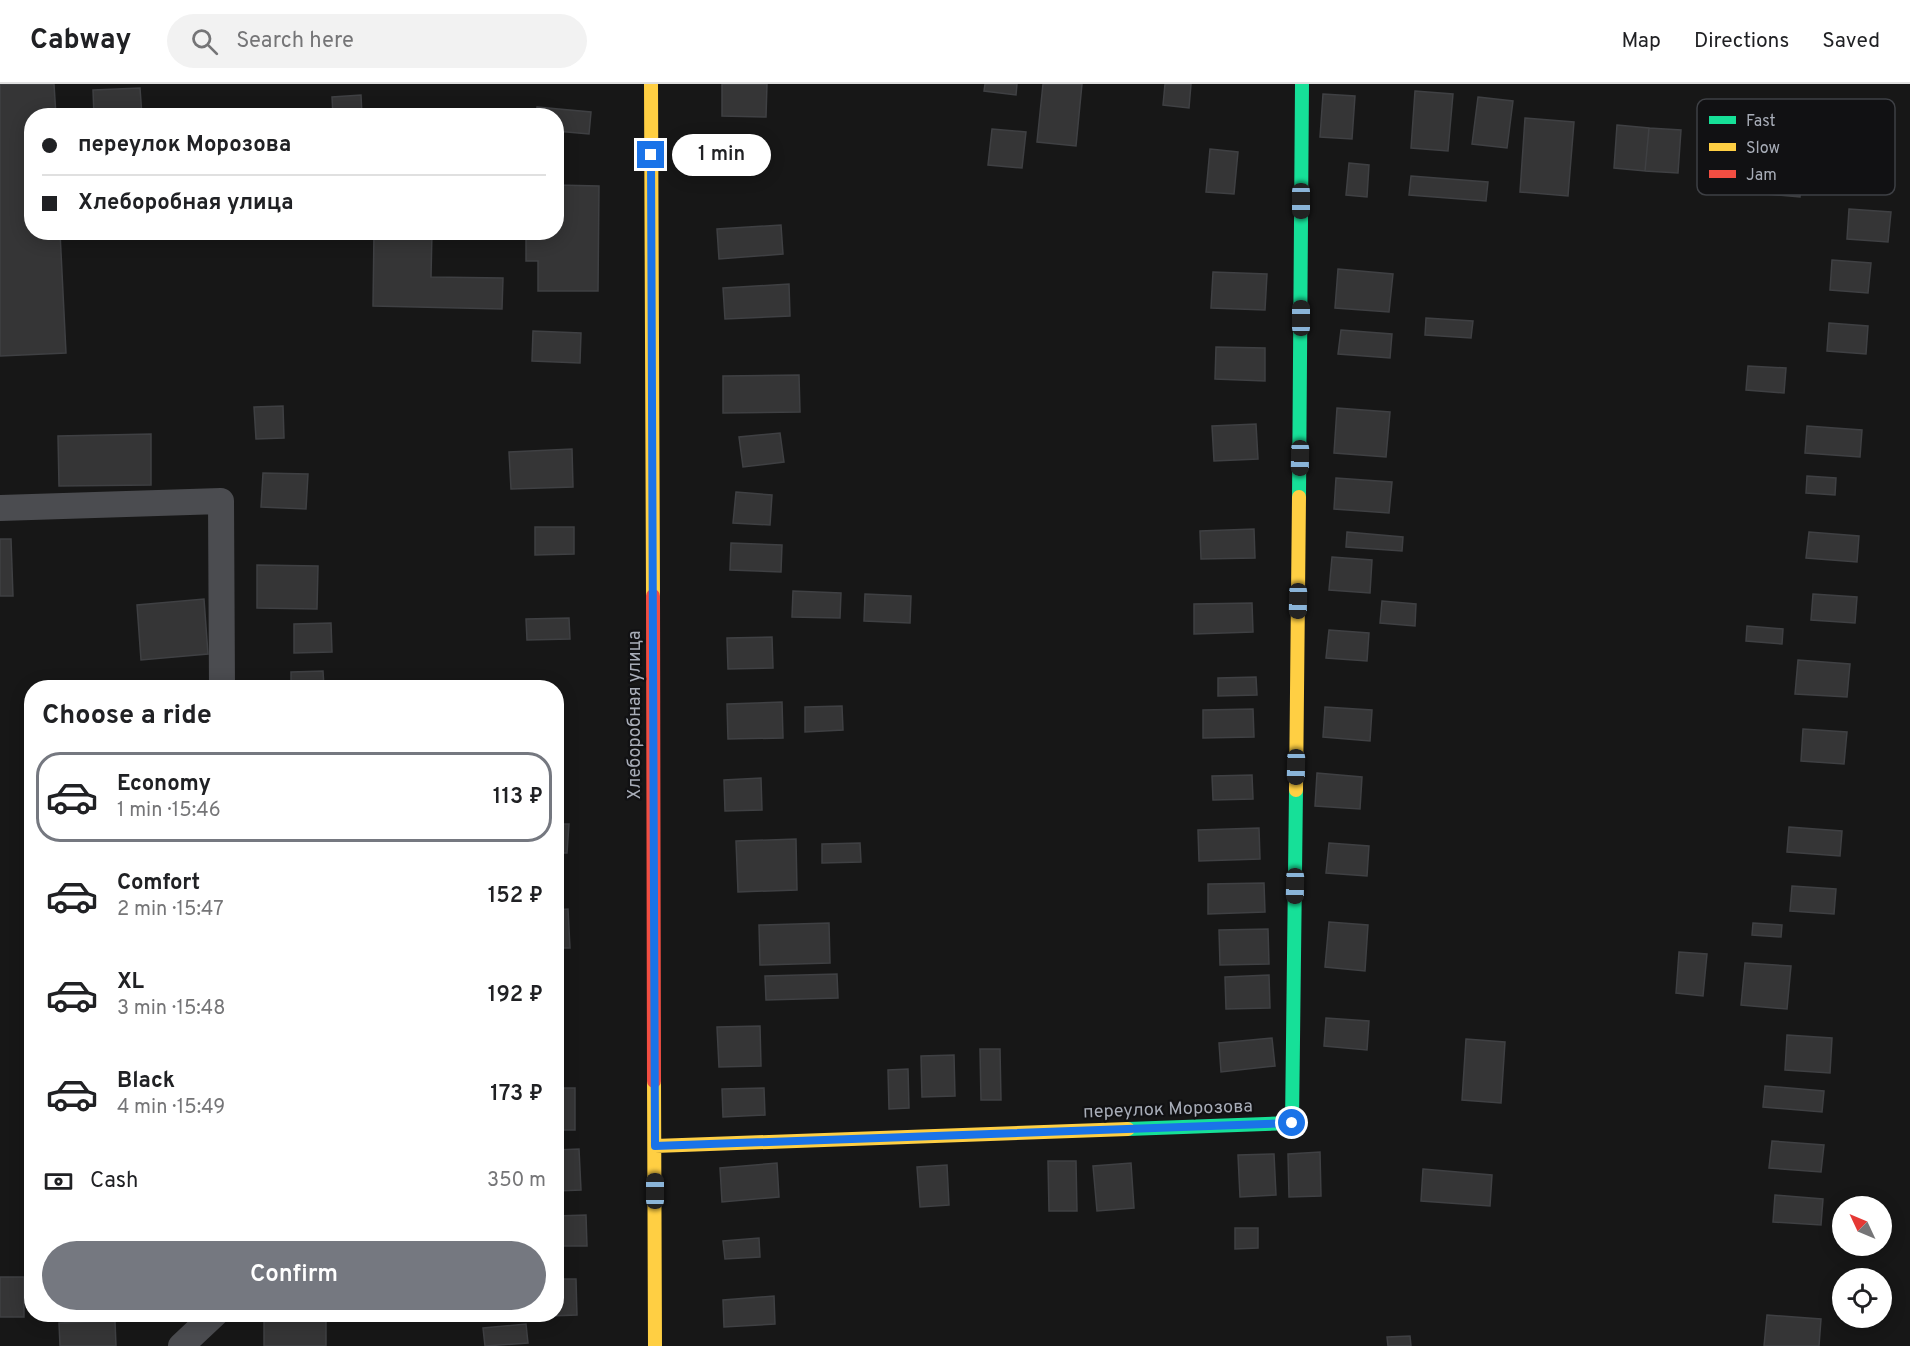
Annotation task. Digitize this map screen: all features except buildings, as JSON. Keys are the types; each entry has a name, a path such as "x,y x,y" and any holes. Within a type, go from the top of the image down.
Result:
{"street":[{"name":"Хлеборобная улица","path":"651,84 655,1346"},
{"name":"переулок Морозова","path":"655,1146 1292,1123 1302,84"},
{"path":"0,508 221,501 222,680"},
{"path":"181,1346 206,1322"}],"traffic: fast":[{"path":"1299,497 1302,84"},
{"path":"1128,1129 1292,1123 1296,790"}],"traffic: slow":[{"path":"651,84 653,596"},
{"path":"1296,790 1299,497"},
{"path":"654,1081 655,1346"},
{"path":"655,1146 1128,1129"}],"traffic: jam":[{"path":"653,596 654,1081"}],"route":[{"path":"651,155 655,1146 1292,1123"}]}
